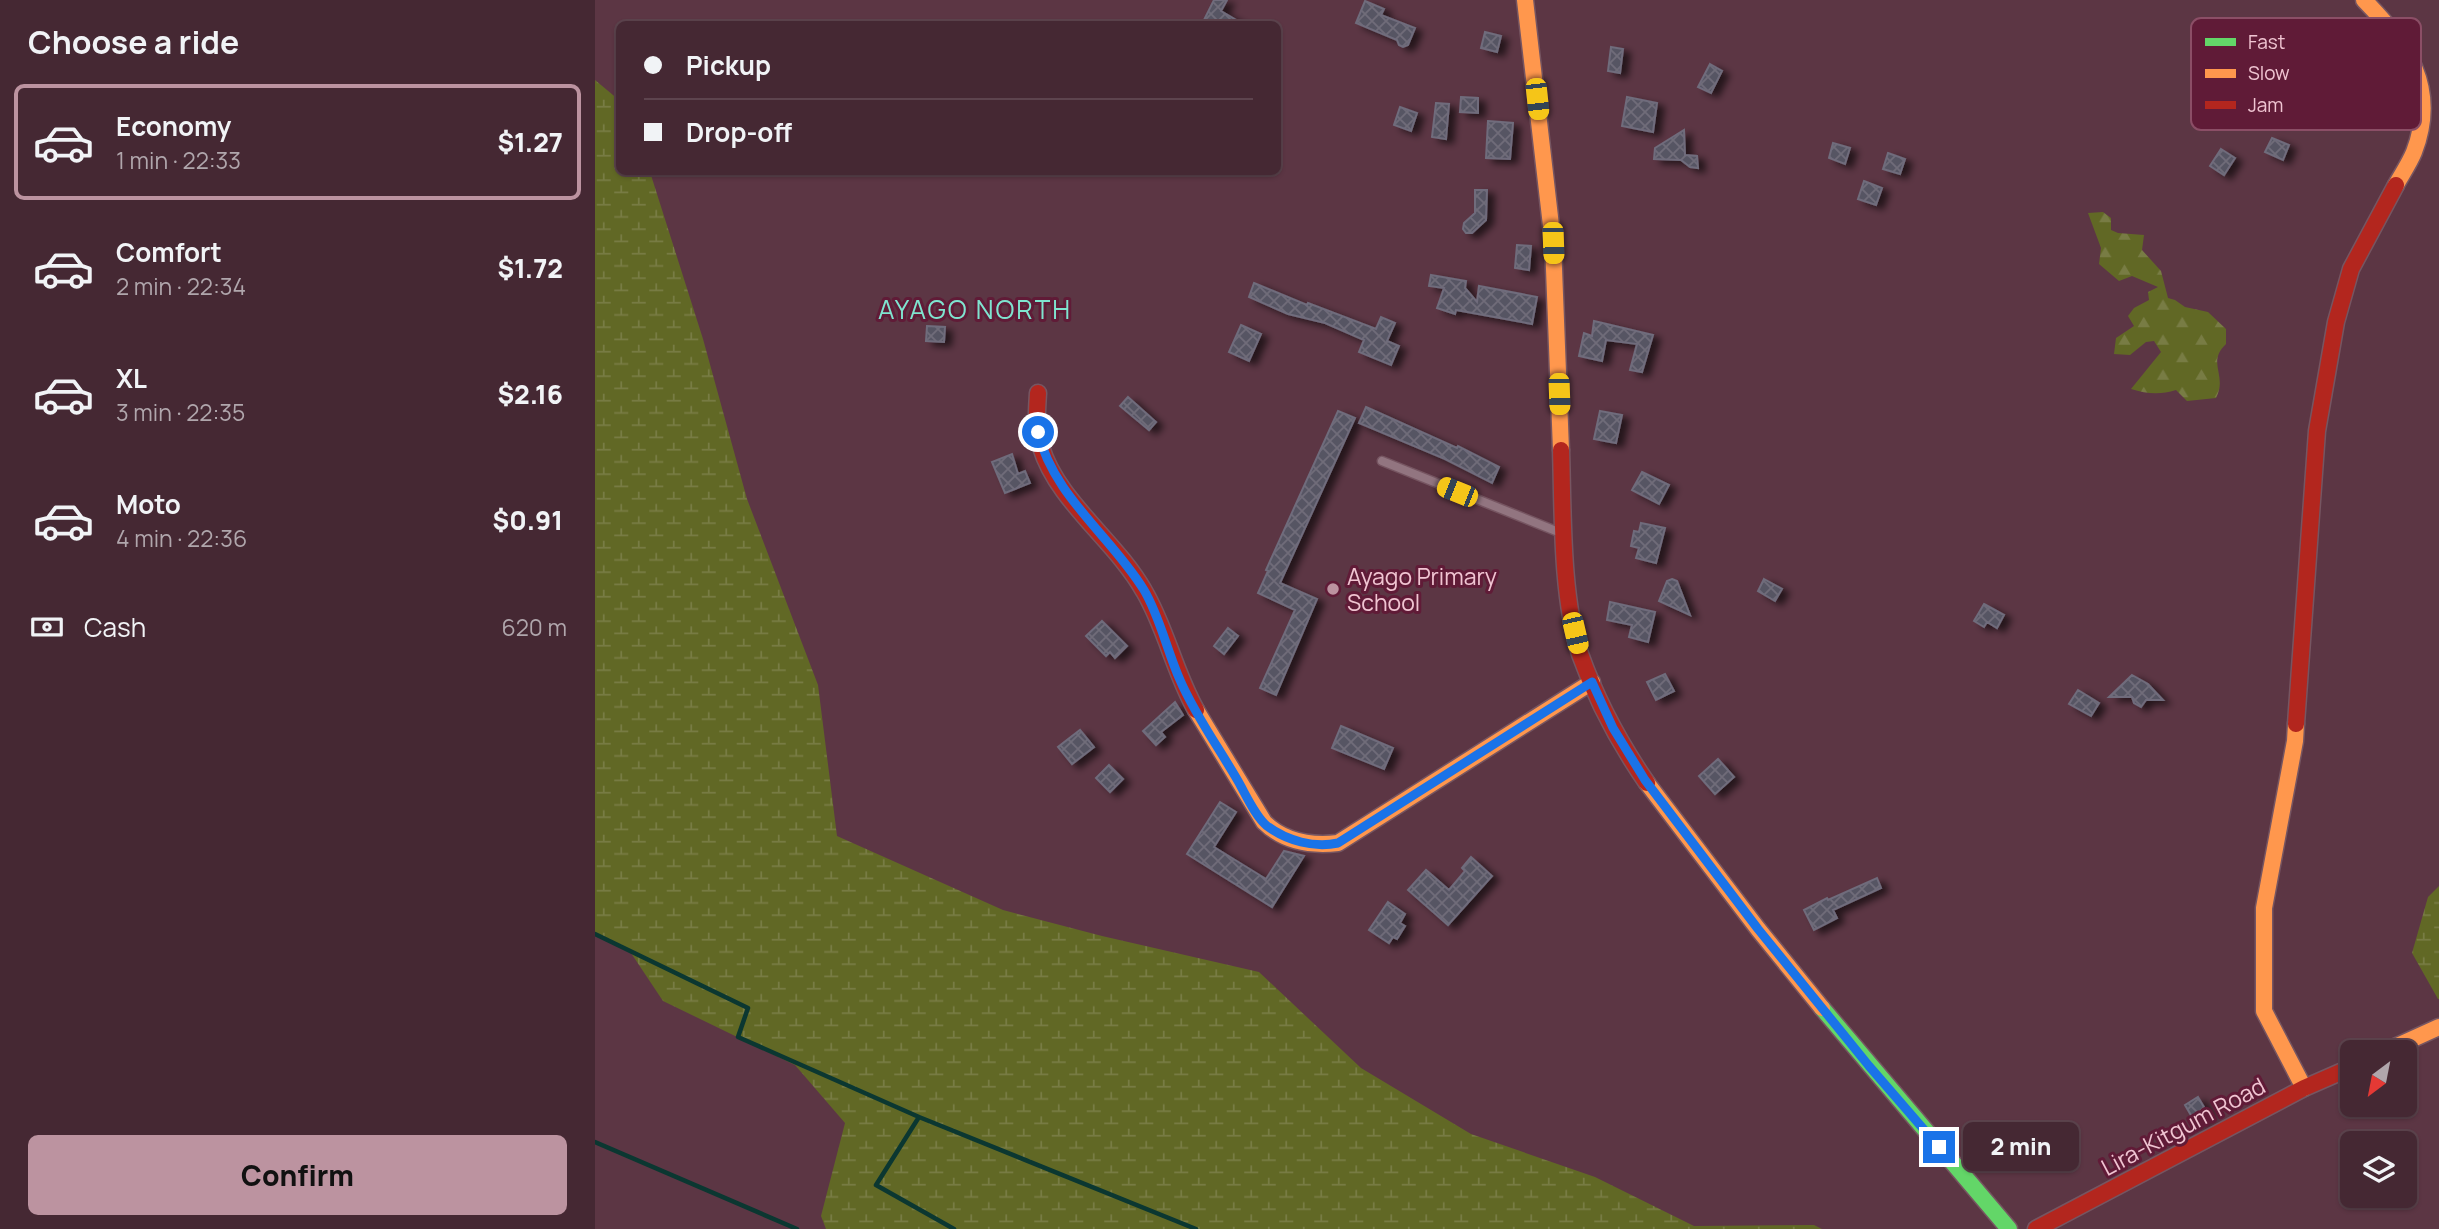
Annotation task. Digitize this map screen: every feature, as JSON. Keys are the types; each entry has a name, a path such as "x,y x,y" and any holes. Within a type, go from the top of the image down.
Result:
{"street":[{"path":"1525,0 1553,243 1563,534 1571,613 1580,653 1613,728 1645,780 1750,918 1869,1066 2009,1229"},
{"path":"2364,0 2381,18"},
{"path":"2421,87 2421,128"},
{"path":"2304,1088 2264,1011 2265,908 2295,741 2317,431 2336,322 2351,269 2414,152 2421,130"},
{"path":"1038,393 1038,432 1043,455 1084,515 1128,567 1145,593 1180,681 1265,825 1282,835 1300,842 1324,846 1338,843 1592,682"},
{"path":"2410,1040 2439,1027"},
{"name":"Lira-Kitgum Road","path":"2036,1229 2340,1072"}],"lane":[{"path":"1382,461 1563,534"}],"green space":[{"path":"595,80 616,98 616,175 651,175 703,339 747,499 818,685 837,836 1003,910 1259,972 1361,1068 1471,1134 1595,1177 1694,1226 1814,1225 1822,1229 826,1229 821,1216 845,1123 795,1065 663,1001 631,953 595,934"},
{"path":"2103,212 2111,218 2111,230 2144,235 2142,250 2161,271 2168,298 2185,307 2208,312 2226,329 2226,344 2220,351 2217,363 2220,383 2216,398 2187,401 2176,390 2153,393 2131,389 2161,352 2154,341 2146,342 2130,355 2114,354 2116,338 2134,326 2128,316 2134,308 2149,300 2148,292 2158,287 2132,276 2119,281 2099,264 2101,248 2088,213"},
{"path":"2439,886 2438,999 2412,953 2428,897"}],"building":[{"path":"1214,0 1227,0 1221,11 1238,21 1204,21"},
{"path":"1365,1 1384,9 1381,15 1415,28 1408,45 1403,47 1397,40 1356,23"},
{"path":"1485,32 1501,36 1497,52 1481,48"},
{"path":"1611,47 1623,49 1620,73 1608,71"},
{"path":"1710,64 1722,71 1711,93 1698,87"},
{"path":"1461,97 1478,98 1478,113 1460,112"},
{"path":"1627,97 1657,103 1653,132 1622,126"},
{"path":"1436,103 1449,104 1446,139 1432,137"},
{"path":"1400,107 1417,113 1411,131 1394,125"},
{"path":"1488,121 1513,123 1510,159 1486,158"},
{"path":"1684,130 1685,155 1697,156 1698,168 1690,167 1681,160 1654,159 1655,148"},
{"path":"2272,138 2289,145 2283,160 2265,152"},
{"path":"1833,143 1850,148 1845,164 1829,158"},
{"path":"2221,149 2235,158 2224,175 2210,166"},
{"path":"1888,153 1905,159 1900,174 1883,169"},
{"path":"1864,181 1882,188 1876,205 1858,199"},
{"path":"1475,190 1487,190 1486,220 1472,233 1466,233 1463,229 1464,223 1475,213"},
{"path":"1517,245 1531,246 1529,270 1515,268"},
{"path":"1431,275 1466,281 1465,288 1477,302 1479,286 1537,297 1532,324 1456,310 1455,314 1437,308 1444,288 1429,286"},
{"path":"1254,283 1376,329 1381,317 1395,323 1387,341 1399,346 1391,365 1359,352 1364,340 1325,323 1288,314 1249,297"},
{"path":"1594,321 1653,335 1642,372 1630,370 1637,344 1606,340 1602,361 1579,356 1584,333 1592,336"},
{"path":"1241,325 1261,334 1249,361 1229,352"},
{"path":"927,326 945,327 944,342 926,341"},
{"path":"1128,397 1156,422 1149,430 1120,406"},
{"path":"1366,407 1457,448 1458,446 1499,467 1492,483 1445,459 1359,423"},
{"path":"1338,411 1355,418 1280,583 1317,599 1276,695 1260,688 1295,610 1258,593"},
{"path":"1600,411 1622,415 1616,443 1594,439"},
{"path":"1012,454 1018,474 1025,471 1030,483 1005,493 992,462"},
{"path":"1642,472 1669,485 1659,504 1632,490"},
{"path":"1641,523 1665,528 1656,563 1636,558 1639,548 1631,546 1634,531 1639,532"},
{"path":"1764,579 1782,589 1775,601 1758,591"},
{"path":"1667,581 1677,581 1690,615 1659,601"},
{"path":"1610,602 1655,612 1648,642 1629,637 1632,625 1607,620"},
{"path":"1984,604 2004,615 1997,628 1987,622 1984,627 1974,621"},
{"path":"1102,621 1127,646 1115,658 1110,652 1106,656 1086,636"},
{"path":"1228,628 1238,636 1224,654 1214,646"},
{"path":"1665,674 1674,691 1656,700 1647,682"},
{"path":"2132,675 2148,684 2163,700 2146,700 2141,707 2134,703 2132,697 2109,697"},
{"path":"2078,690 2099,703 2091,716 2069,704"},
{"path":"1175,702 1183,715 1161,732 1165,737 1156,745 1143,731"},
{"path":"1341,726 1393,748 1384,769 1332,748"},
{"path":"1080,730 1094,747 1072,764 1058,747"},
{"path":"1718,759 1734,777 1715,794 1699,776"},
{"path":"1109,765 1123,779 1110,792 1096,778"},
{"path":"1220,802 1236,812 1214,847 1266,879 1284,851 1304,856 1272,907 1187,854"},
{"path":"1471,857 1492,876 1448,925 1408,890 1426,870 1449,890 1465,871 1462,868"},
{"path":"1877,878 1881,888 1833,910 1837,918 1814,930 1804,910"},
{"path":"1388,902 1405,914 1400,923 1405,926 1397,939 1393,937 1389,943 1369,930"},
{"path":"2198,1097 2208,1114 2195,1122 2185,1105"}],"waterway":[{"path":"595,934 748,1008 738,1037 919,1117 876,1185 954,1229"},
{"path":"919,1117 1196,1229"},
{"path":"595,1142 797,1229"}],"traffic: fast":[{"path":"1822,1008 2009,1229"}],"traffic: slow":[{"path":"1525,0 1553,243 1561,450"},
{"path":"2364,0 2382,18"},
{"path":"2421,87 2421,129"},
{"path":"2396,185 2414,152 2421,130"},
{"path":"1196,710 1264,822 1289,838 1328,844 1338,843 1592,682"},
{"path":"2296,724 2264,908 2264,1011 2304,1088"},
{"path":"1647,783 1822,1008"},
{"path":"2410,1040 2439,1027"}],"traffic: jam":[{"path":"2296,724 2317,431 2336,322 2351,269 2396,185"},
{"path":"1038,393 1038,434 1049,467 1073,503 1118,555 1144,591 1196,710"},
{"path":"1561,450 1564,553 1574,631 1586,671 1601,704 1627,753 1647,783"},
{"path":"2036,1229 2304,1088 2340,1072"}],"place":[{"name":"Ayago Primary School","path":"1333,589"}],"district":[{"name":"AYAGO NORTH","path":"975,309"}],"route":[{"path":"1038,432 1043,455 1061,483 1128,567 1145,593 1180,681 1265,825 1300,842 1324,846 1338,843 1592,682 1613,728 1645,780 1758,929 1869,1066 1939,1147"}]}
